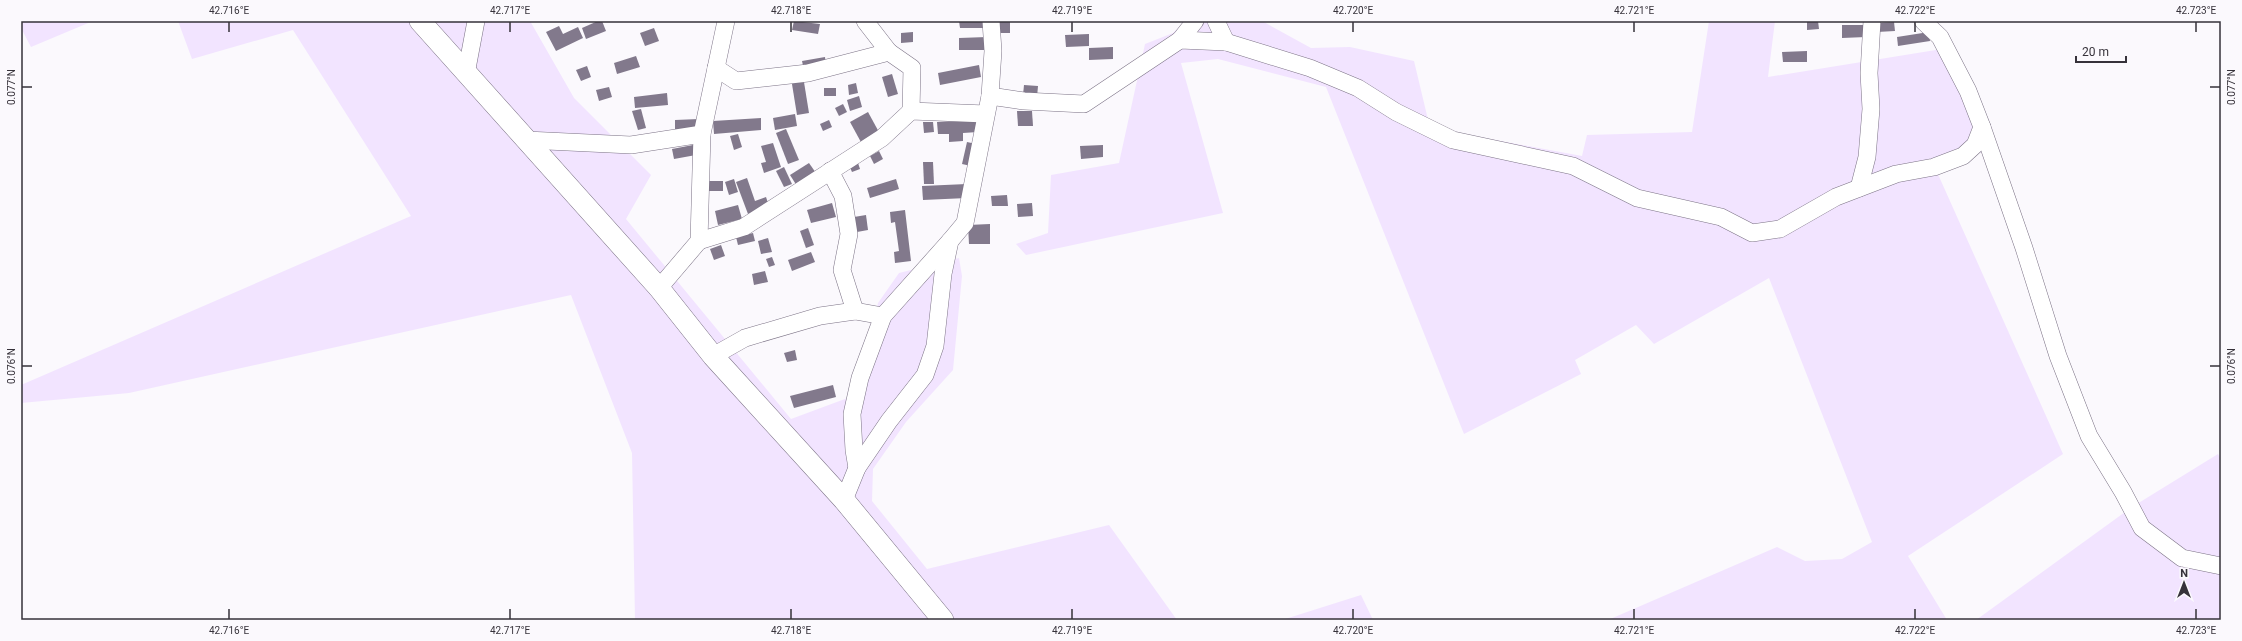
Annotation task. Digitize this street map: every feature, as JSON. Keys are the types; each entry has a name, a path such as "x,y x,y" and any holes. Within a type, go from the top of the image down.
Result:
{"street":[{"path":"420,21 466,74 660,288 713,356 844,500 943,620"},
{"path":"466,74 476,21"},
{"path":"699,241 702,134 726,21"},
{"path":"865,21 889,52 912,68 912,111"},
{"path":"857,468 854,450 852,414 860,378 882,316 965,223 990,96 993,51 992,21"},
{"path":"990,96 1024,101 1084,104 1180,40 1195,21"},
{"path":"1216,21 1226,42"},
{"path":"1859,188 1867,157 1870,116 1869,73 1872,21"},
{"path":"1924,21 1940,36 1968,91 2024,248 2058,356 2089,436 2123,492 2142,528 2182,558 2221,566"},
{"path":"1180,40 1226,42 1310,68 1358,88 1396,112 1453,140 1573,166 1637,198 1721,216 1752,233 1780,229 1836,197 1896,174 1934,167 1962,156 1975,144 1982,127"},
{"path":"716,68 736,81 808,73 889,52"},
{"path":"660,288 699,241 744,227 882,138 912,111 986,114"},
{"path":"526,140 631,145 702,134"},
{"path":"830,171 843,196 849,234 842,270 855,311"},
{"path":"844,500 857,468 889,421 925,375 935,346 943,274 950,241"},
{"path":"713,356 745,338 820,316 855,311 882,316"}],"shaded area":[{"path":"21,21 93,21 31,47 21,28"},
{"path":"178,21 530,21 574,98 651,175 626,219 791,419 853,396 878,303 899,273 959,258 962,276 953,370 906,422 873,469 872,501 927,569 1109,525 1177,620 635,620 632,453 571,295 129,393 21,403 21,385 411,216 293,30 192,59"},
{"path":"1185,21 1262,21 1311,48 1350,47 1414,61 1430,128 1582,156 1587,135 1692,132 1709,21 1775,21 1768,77 1942,49 1986,150 1937,172 2063,454 1908,556 1947,620 1608,620 1777,547 1805,561 1842,559 1872,542 1769,278 1654,344 1636,325 1575,360 1581,374 1464,434 1326,87 1218,59 1181,63 1223,213 1026,255 1016,244 1048,233 1051,175 1119,163 1145,44 1173,33"},
{"path":"2218,454 2221,459 2221,620 1976,620 2132,507"},
{"path":"1361,595 1373,620 1282,620"}],"building":[{"path":"598,21 602,21 606,31 586,39 582,28"},
{"path":"794,21 820,24 818,34 792,30"},
{"path":"959,21 988,21 988,28 960,28"},
{"path":"999,21 1010,21 1010,33 999,33"},
{"path":"1807,21 1818,21 1819,29 1807,30"},
{"path":"1894,22 1895,31 1877,32 1876,23"},
{"path":"1842,25 1865,25 1866,37 1842,38"},
{"path":"559,26 563,34 578,27 583,38 556,51 546,32"},
{"path":"654,28 659,41 645,46 640,33"},
{"path":"913,32 913,42 901,43 901,33"},
{"path":"1929,32 1930,41 1898,46 1897,37"},
{"path":"1089,34 1089,46 1066,47 1065,35"},
{"path":"987,37 988,50 959,50 959,38"},
{"path":"1113,47 1113,59 1089,60 1089,48"},
{"path":"1807,51 1807,62 1783,62 1782,52"},
{"path":"636,56 640,67 617,74 614,63"},
{"path":"825,57 826,67 804,70 802,61"},
{"path":"979,65 981,77 940,85 938,73"},
{"path":"587,66 591,77 581,81 576,70"},
{"path":"892,74 898,94 888,97 882,77"},
{"path":"803,76 809,113 797,115 791,78"},
{"path":"856,83 858,93 849,95 848,85"},
{"path":"1024,85 1038,86 1037,97 1023,95"},
{"path":"609,87 612,97 599,101 596,90"},
{"path":"824,88 836,88 836,96 824,96"},
{"path":"667,93 668,105 635,108 634,97"},
{"path":"859,96 862,107 850,111 847,100"},
{"path":"843,104 847,112 839,116 835,108"},
{"path":"641,109 646,128 638,130 632,111"},
{"path":"1017,111 1032,111 1033,126 1018,126"},
{"path":"868,112 880,134 862,144 850,122"},
{"path":"795,114 797,126 775,130 773,118"},
{"path":"761,118 761,130 714,134 713,121"},
{"path":"699,119 699,131 675,131 675,120"},
{"path":"829,120 832,127 823,131 820,124"},
{"path":"977,120 978,132 963,133 963,141 949,142 949,134 938,134 937,122"},
{"path":"923,122 933,122 934,132 924,133"},
{"path":"786,129 799,160 788,164 776,133"},
{"path":"738,134 742,147 734,150 730,136"},
{"path":"967,142 976,144 971,166 962,164"},
{"path":"773,143 781,167 764,173 761,163 766,162 761,146"},
{"path":"693,145 696,155 674,159 672,149"},
{"path":"1103,145 1103,157 1081,159 1080,146"},
{"path":"879,151 883,159 874,164 870,156"},
{"path":"857,160 860,169 852,172 848,163"},
{"path":"923,162 933,162 934,184 924,184"},
{"path":"809,163 816,173 797,186 790,175"},
{"path":"784,167 792,184 784,187 776,171"},
{"path":"747,178 755,201 766,197 769,206 748,214 736,182"},
{"path":"734,179 738,192 729,195 725,182"},
{"path":"896,179 899,189 870,198 867,188"},
{"path":"705,181 723,181 723,191 705,191"},
{"path":"967,184 967,198 923,200 922,186"},
{"path":"1007,195 1008,206 992,206 991,196"},
{"path":"832,203 836,217 811,223 807,210"},
{"path":"1032,203 1033,216 1018,217 1017,204"},
{"path":"738,205 742,219 718,225 715,211"},
{"path":"905,210 911,261 895,263 894,252 899,251 895,222 891,223 890,212"},
{"path":"866,215 868,230 857,232 854,217"},
{"path":"990,224 990,244 969,244 968,225"},
{"path":"808,228 814,245 806,248 800,231"},
{"path":"753,233 755,241 738,245 736,237"},
{"path":"768,238 772,252 761,254 758,241"},
{"path":"721,245 725,256 714,260 710,249"},
{"path":"811,252 815,262 792,271 788,260"},
{"path":"772,257 775,265 769,267 766,259"},
{"path":"765,271 768,282 754,285 752,274"},
{"path":"795,350 797,360 787,362 784,353"},
{"path":"833,385 836,397 794,408 790,396"}]}
